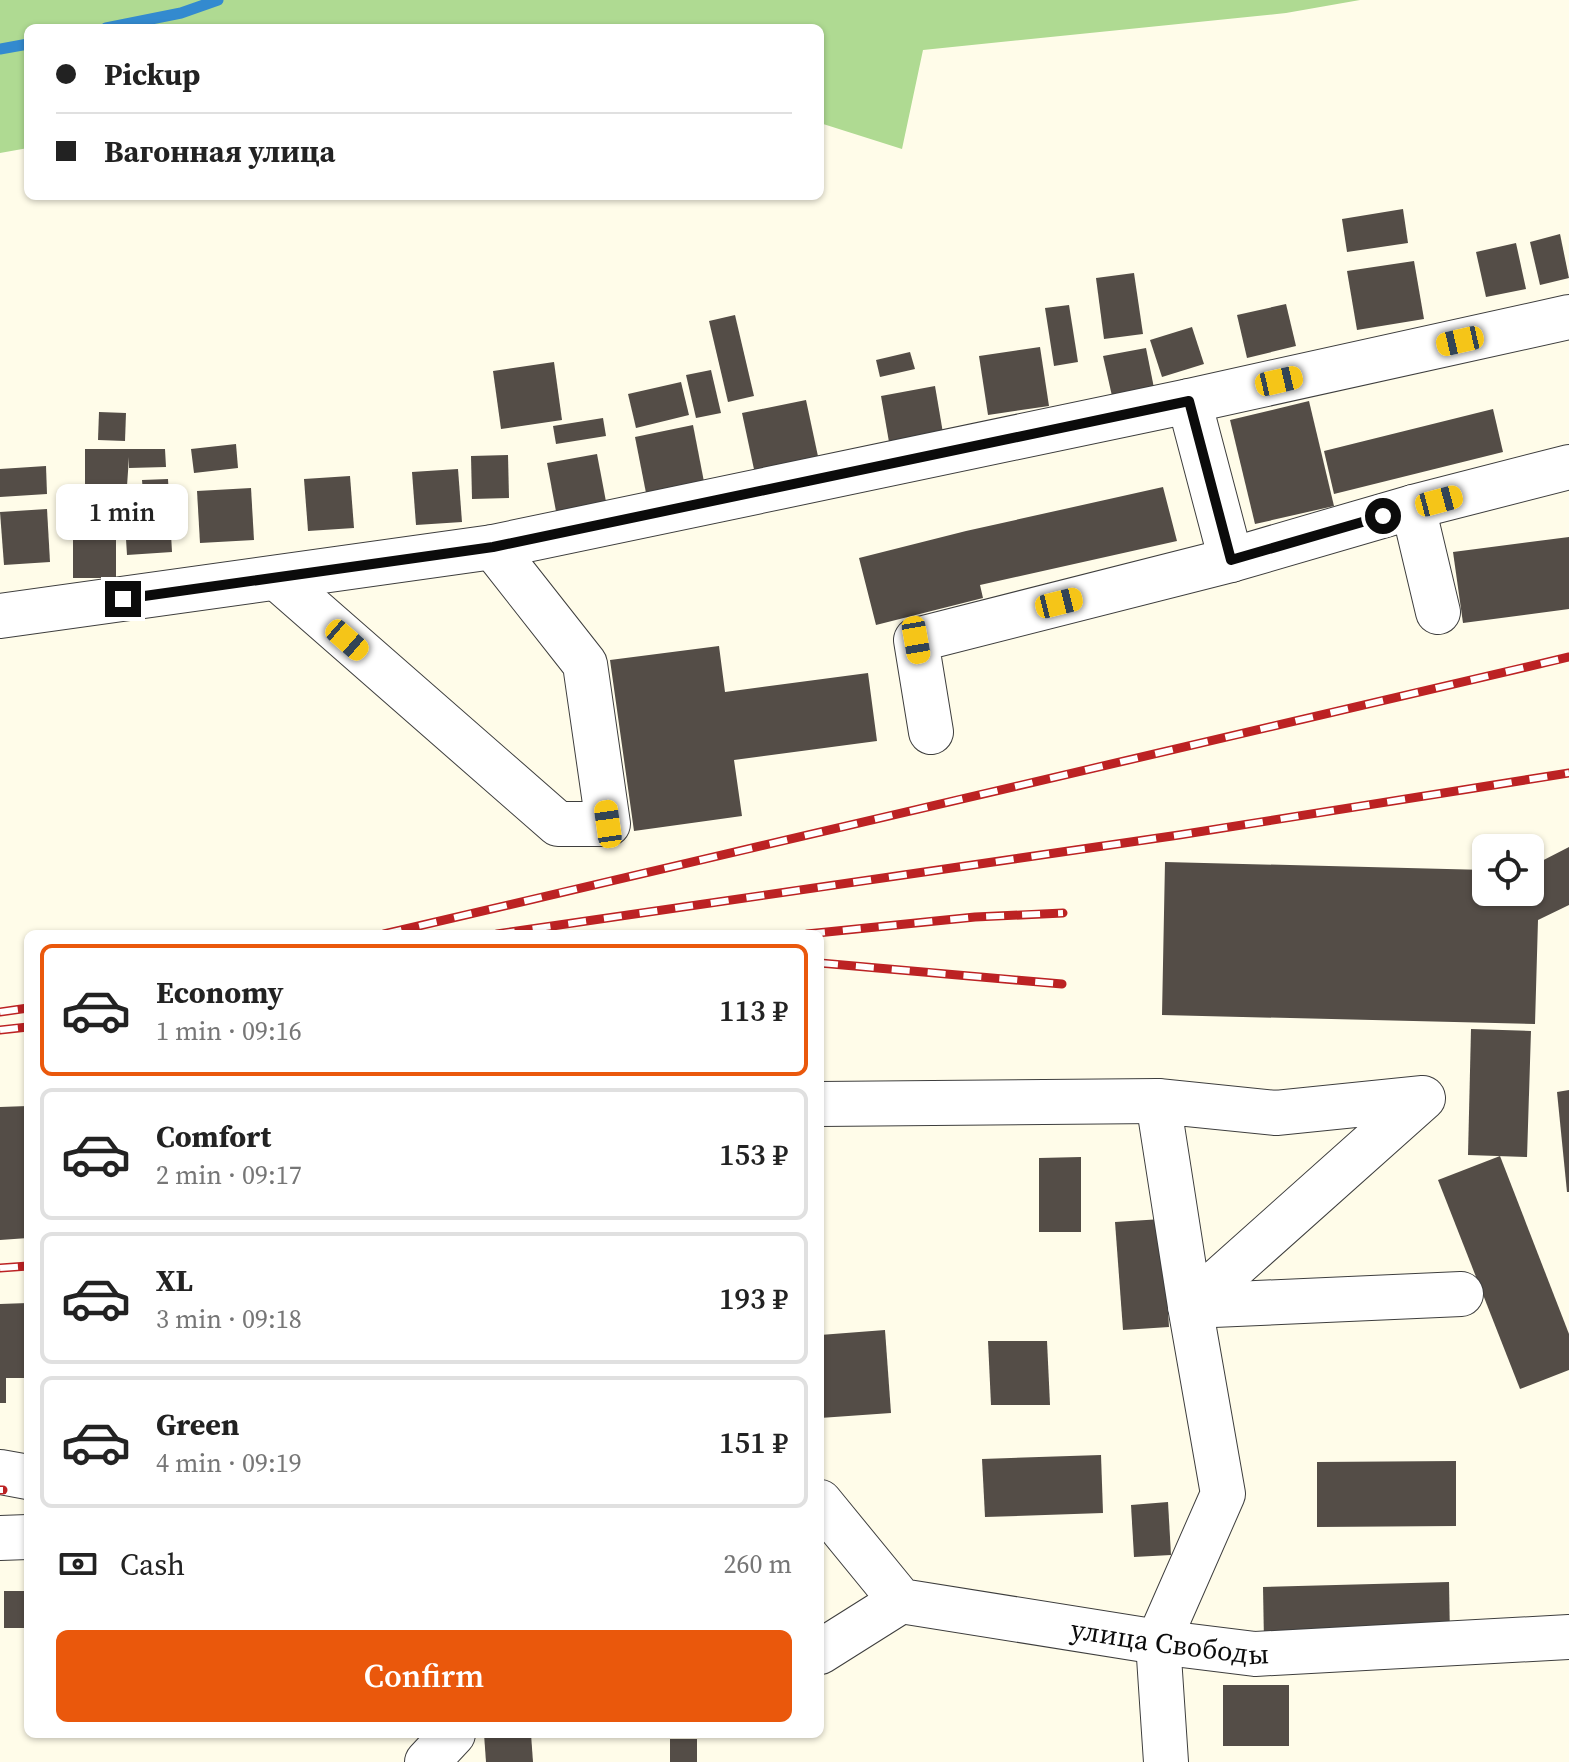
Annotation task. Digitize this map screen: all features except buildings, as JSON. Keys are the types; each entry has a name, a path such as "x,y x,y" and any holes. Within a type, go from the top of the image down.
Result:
{"street":[{"path":"0,616 493,547 1189,401 1569,317"},
{"path":"1189,401 1231,560"},
{"path":"931,732 916,640 1231,560 1413,507 1569,467"},
{"path":"1413,507 1438,612"},
{"path":"277,578 558,824 608,824 585,664 493,547"},
{"path":"824,1104 1158,1101 1276,1113 1423,1098 1190,1306"},
{"path":"1158,1101 1223,1494 1158,1642 1166,1762"},
{"path":"1190,1306 1461,1294"},
{"path":"0,1472 24,1476"},
{"path":"824,1507 901,1601 824,1649"},
{"path":"0,1538 24,1537"},
{"name":"улица Свободы","path":"901,1601 1158,1642 1255,1654 1569,1637"},
{"path":"427,1762 449,1738"}],"green space":[{"path":"0,0 1360,0 1286,13 923,50 902,149 824,124 824,24 24,24 24,149 0,153"}],"waterway":[{"path":"126,24 181,13 218,0"},
{"path":"0,49 24,45"}],"railway":[{"path":"401,930 1569,657"},
{"path":"525,930 1179,835 1569,773"},
{"path":"824,932 975,917 1063,913"},
{"path":"824,963 1062,984"},
{"path":"0,1012 24,1009"},
{"path":"0,1030 24,1027"},
{"path":"0,1268 24,1266"}],"route":[{"path":"123,599 493,547 1189,401 1231,560 1383,516"}]}
